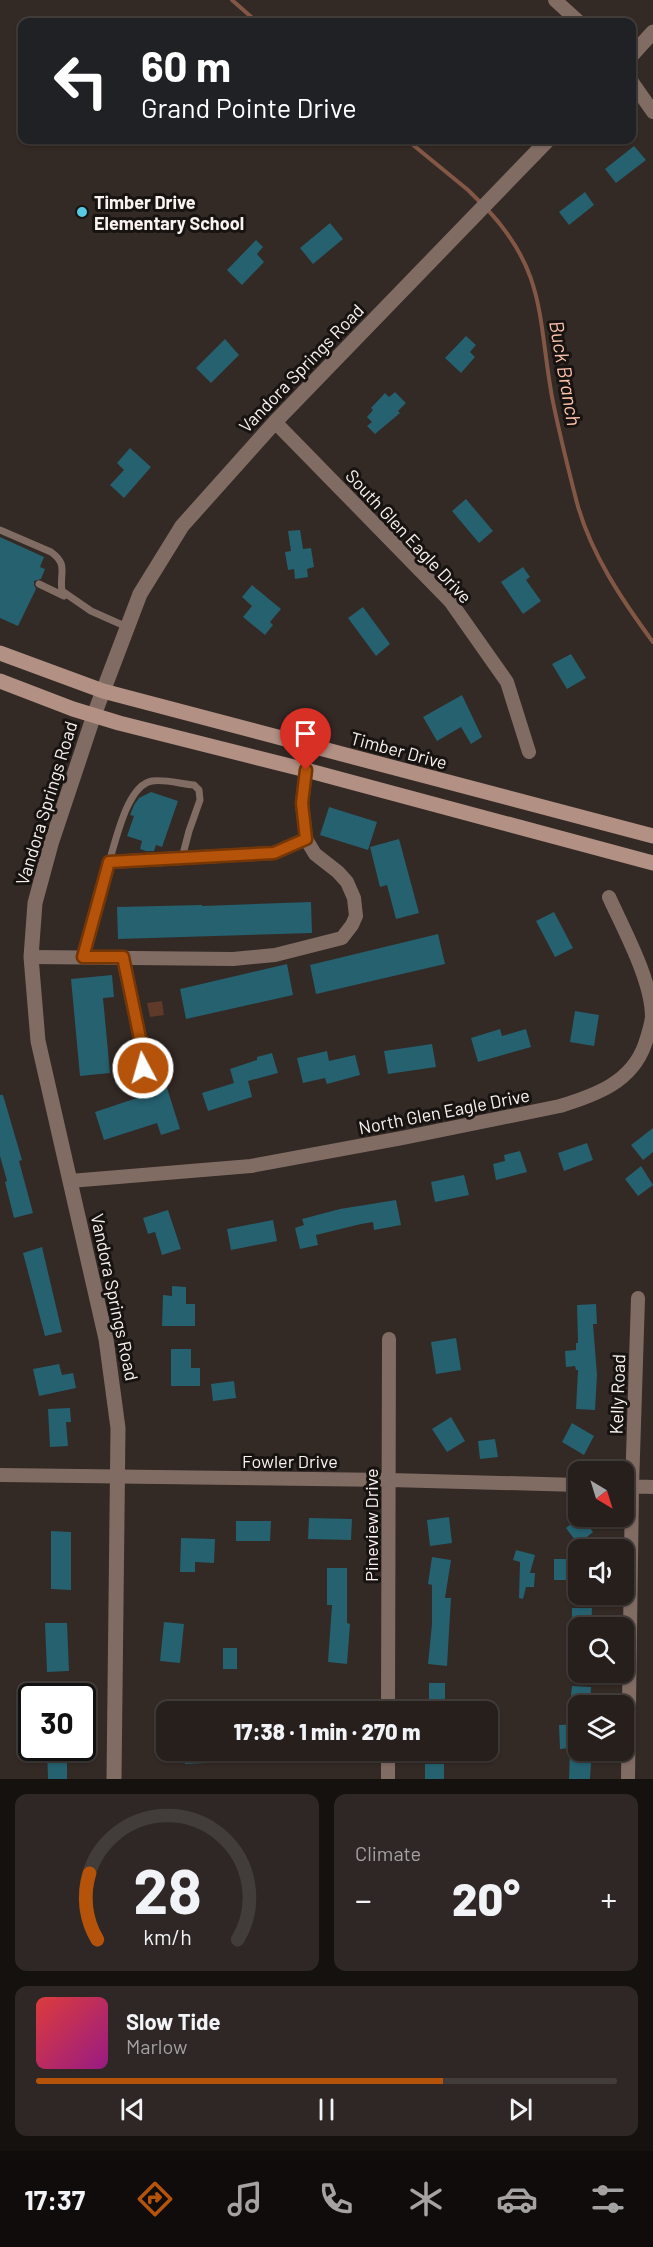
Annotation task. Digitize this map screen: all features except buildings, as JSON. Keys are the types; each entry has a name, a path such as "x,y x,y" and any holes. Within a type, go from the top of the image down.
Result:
{"main road":[{"name":"Timber Drive","path":"0,653 83,686 653,836"},
{"path":"0,681 94,715 653,863"}],"street":[{"path":"555,0 575,18"},
{"path":"636,51 653,32"},
{"path":"636,88 653,112"},
{"name":"Vandora Springs Road","path":"114,1779 118,1428 113,1379 104,1329 38,1041 31,957 35,903 51,844 94,715 127,627 140,594 182,526 275,422 544,144"},
{"name":"South Glen Eagle Drive","path":"275,422 450,601 507,682 530,752"},
{"path":"31,957 243,958 275,955 342,938 356,916 354,898 347,882 315,854 306,839 302,803 306,770"},
{"path":"83,957 109,862 274,853 306,839"},
{"name":"North Glen Eagle Drive","path":"70,1181 207,1170 293,1159 540,1110 585,1098 612,1086 627,1074 643,1051 652,1017 641,970 609,897"},
{"path":"123,957 141,1043 143,1068"},
{"name":"Kelly Road","path":"629,1461 638,1298"},
{"name":"Pineview Drive","path":"388,1701 389,1339"},
{"name":"Fowler Drive","path":"0,1475 568,1485"},
{"path":"634,1486 653,1487"},
{"name":"Kelly Road","path":"628,1527 628,1779"},
{"path":"388,1761 388,1779"}],"lane":[{"path":"0,530 58,557 63,565 62,591 72,599"},
{"path":"39,584 127,627"},
{"path":"109,862 125,810 135,792 150,781 194,785 199,790 200,800 182,858"}],"shaded area":[{"path":"162,1001 164,1015 150,1017 147,1003"}],"waterway":[{"name":"Buck Branch","path":"232,0 252,18"},
{"name":"Buck Branch","path":"412,144 481,203"},
{"name":"Buck Branch","path":"486,208 520,253 530,275 541,320 555,410 583,522 609,576 653,642"}],"place":[{"name":"Timber Drive Elementary School","path":"82,212"}],"route":[{"path":"143,1068 141,1043 123,957 83,957 109,862 274,853 306,839 302,803 306,770"}]}
